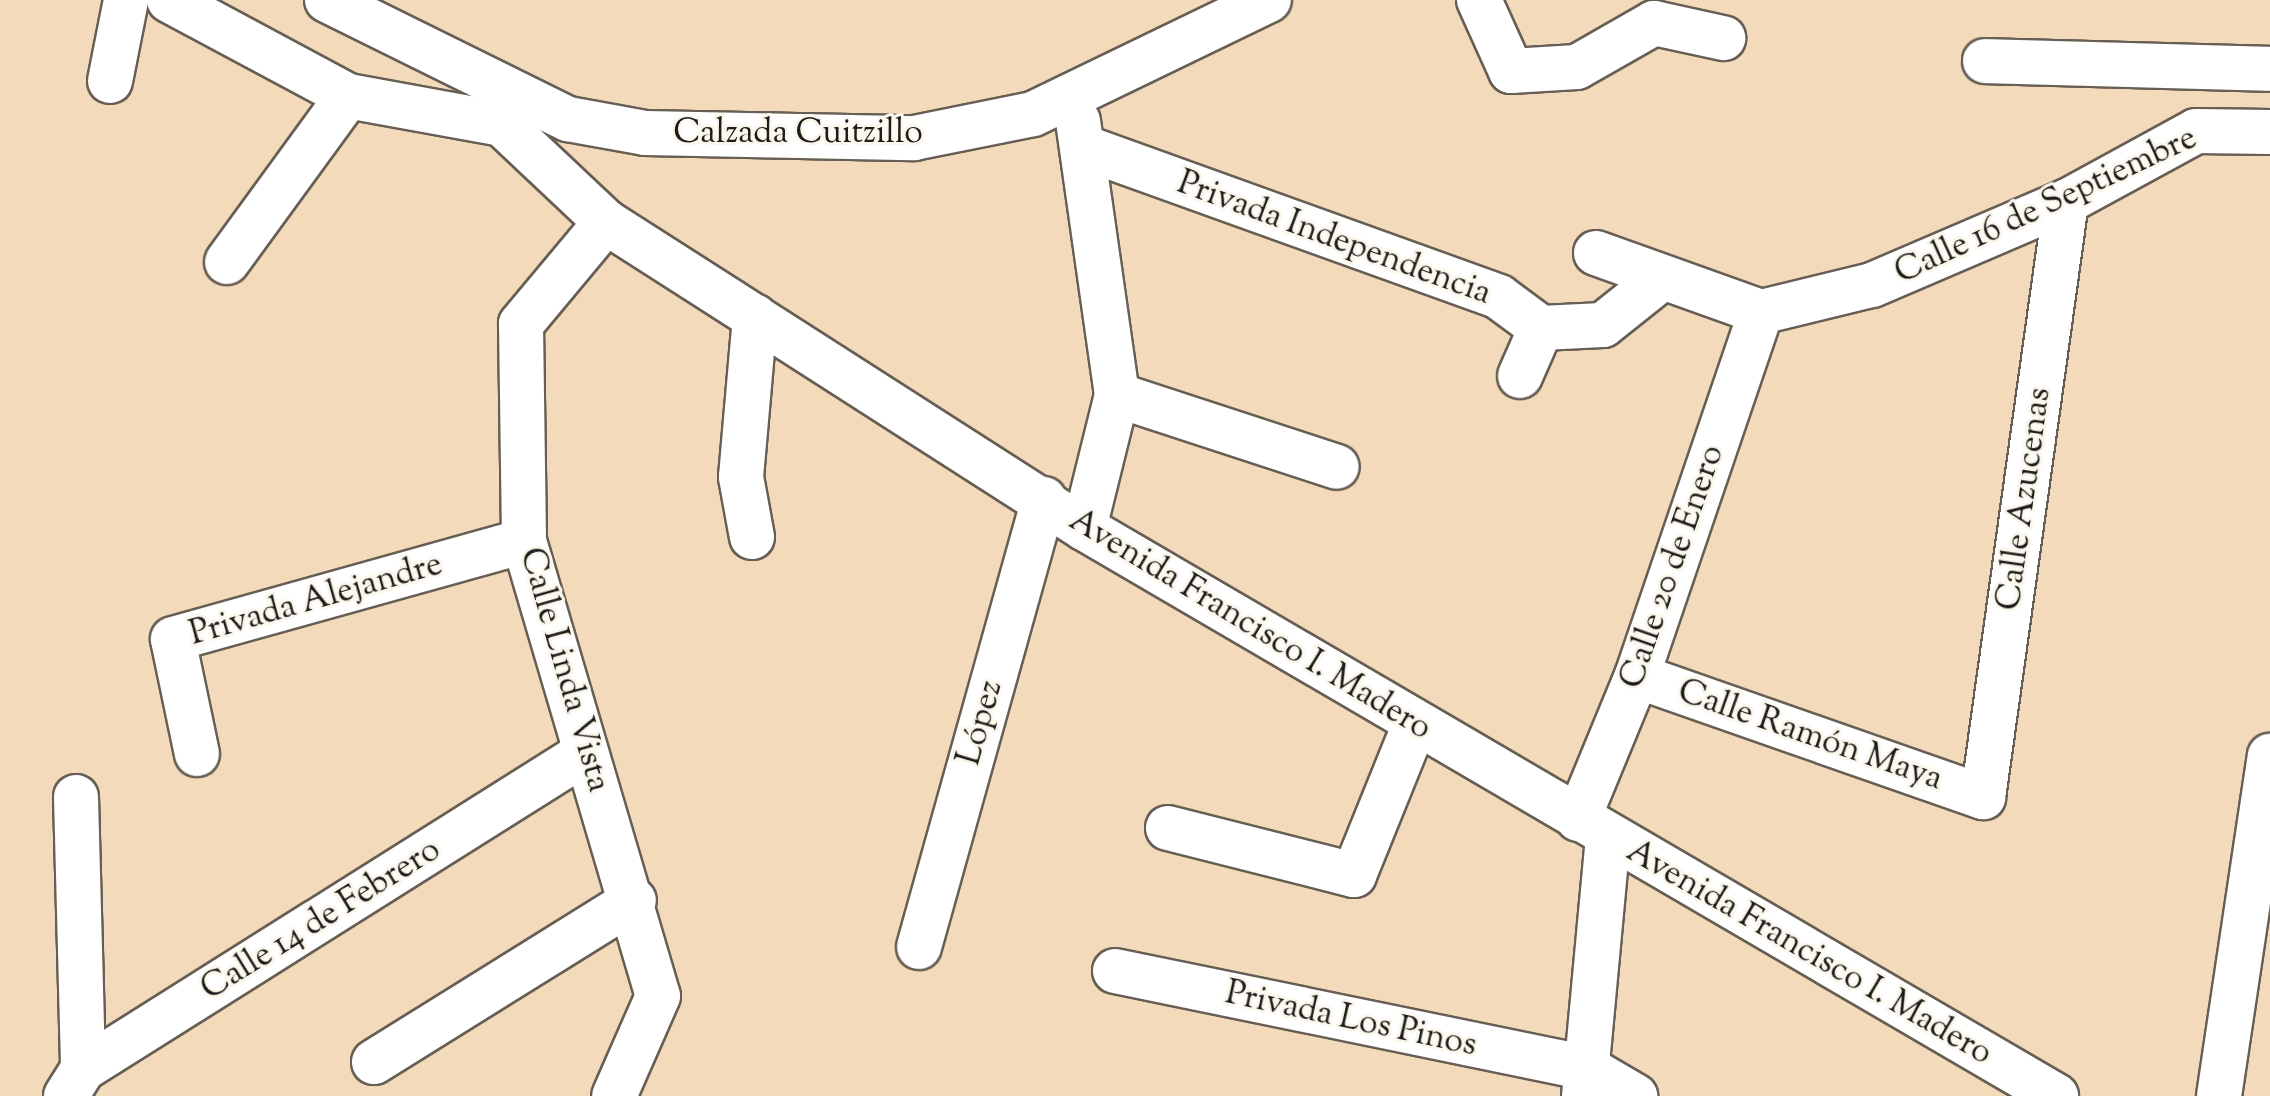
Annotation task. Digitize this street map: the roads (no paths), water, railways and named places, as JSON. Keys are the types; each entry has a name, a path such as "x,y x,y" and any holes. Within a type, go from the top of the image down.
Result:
{"street":[{"path":"110,81 126,0"},
{"path":"169,0 348,96 504,109"},
{"name":"Calzada Cuitzillo","path":"327,0 504,109 645,133 914,138 977,130 1073,95 1269,0"},
{"path":"1479,0 1511,71 1577,67 1654,23 1723,38"},
{"path":"1985,61 2270,69"},
{"path":"1073,95 1117,395 1084,528"},
{"path":"227,262 348,96"},
{"name":"Avenida Francisco I. Madero","path":"504,109 606,222 1044,499 1084,528 2056,1096"},
{"name":"Calle 16 de Septiembre","path":"1761,312 1872,285 2066,202 2196,131 2270,132"},
{"name":"Privada Independencia","path":"1083,147 1499,297 1541,328"},
{"name":"Calle Azucenas","path":"1983,797 2066,202"},
{"name":"Calle Linda Vista","path":"606,222 521,324 524,541 585,753 634,900 658,996 614,1096"},
{"path":"1596,253 1761,312"},
{"path":"1520,376 1541,328 1603,325 1662,278"},
{"name":"Calle 20 de Enero","path":"1585,1082 1593,828 1637,676 1761,312"},
{"path":"752,537 741,477 755,317"},
{"path":"1117,395 1337,467"},
{"name":"López","path":"919,947 1044,499"},
{"name":"Privada Alejandre","path":"197,754 173,639 524,541"},
{"name":"Calle Ramón Maya","path":"1637,676 1983,797"},
{"path":"1168,828 1354,875 1415,724"},
{"name":"Calle 14 de Febrero","path":"75,1083 585,753"},
{"path":"2219,1096 2255,992 2270,756"},
{"path":"75,1083 76,797"},
{"path":"374,1062 634,900"},
{"name":"Privada Los Pinos","path":"1115,971 1635,1096"}]}
